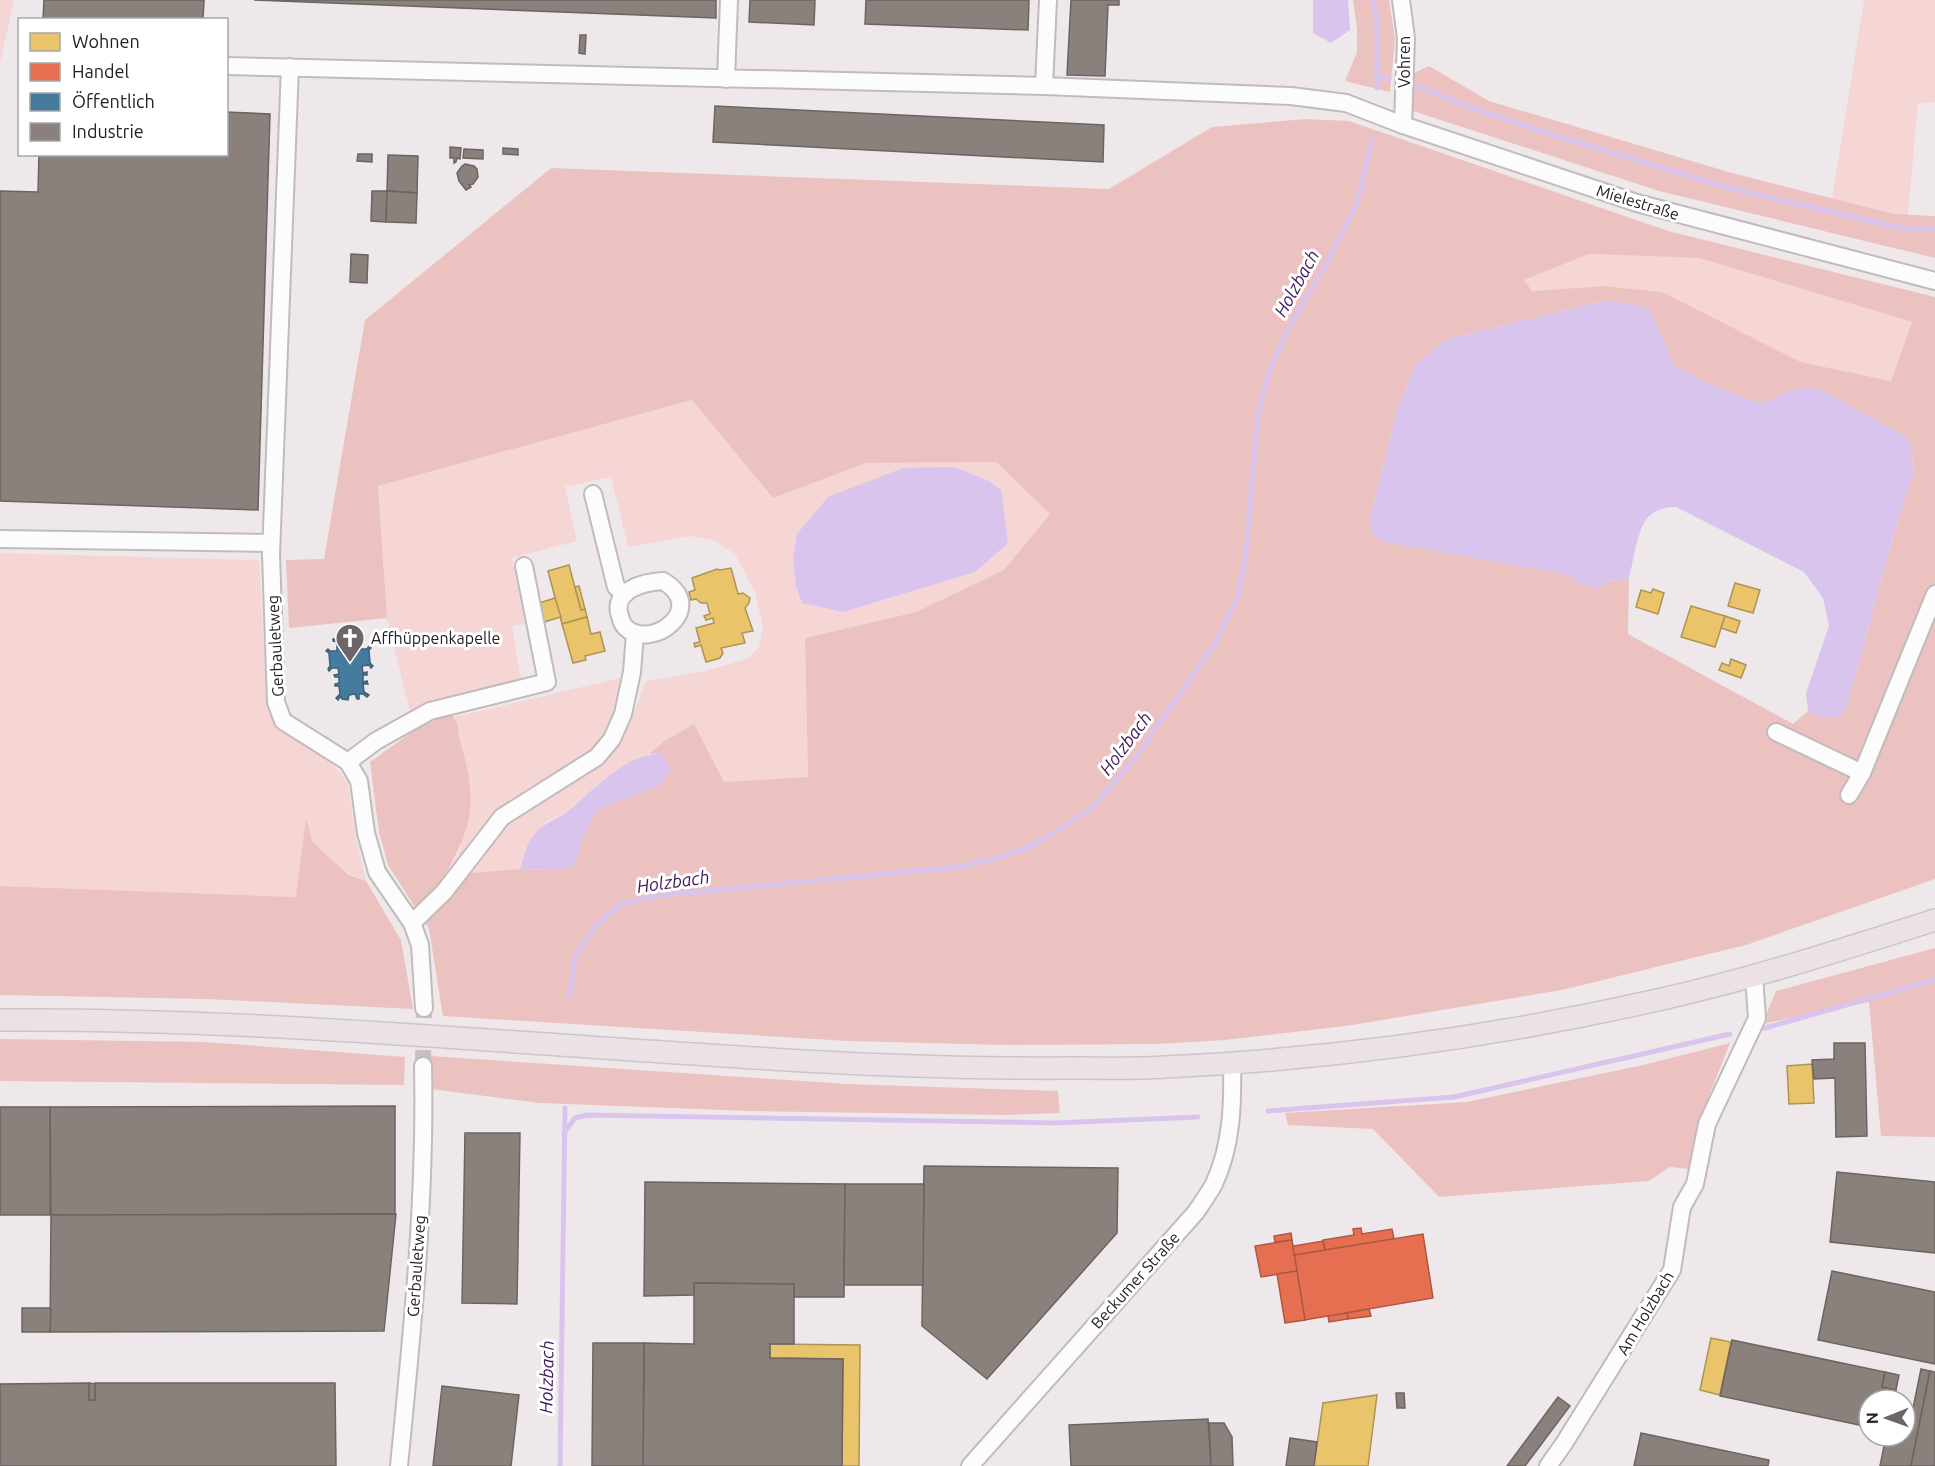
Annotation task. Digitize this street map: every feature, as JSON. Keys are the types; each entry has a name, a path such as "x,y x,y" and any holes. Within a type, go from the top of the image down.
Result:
{"main road":[{"path":"0,1020 56,1019 209,1024 861,1064 1021,1069 1163,1067 1348,1052 1565,1020 1754,976 1935,920"}],"street":[{"path":"726,79 729,0"},
{"path":"1044,86 1048,0"},
{"name":"Vohren","path":"1401,0 1406,38 1403,125"},
{"name":"Mielestraße","path":"228,66 1044,86 1291,96 1347,103 1403,125 1637,203 1935,280"},
{"name":"Gerbauletweg","path":"290,67 271,548 276,702 283,721 348,762"},
{"path":"593,494 616,586 625,594"},
{"path":"0,540 271,548"},
{"path":"424,1008 420,945 412,923 376,872 366,833 359,781 348,762 376,741 430,711 548,682 524,566"},
{"path":"663,581 672,586 678,595 681,610 675,622 664,629 635,633 622,624 618,610 619,600 636,586 649,582 663,581"},
{"path":"1849,795 1862,773 1935,594"},
{"path":"412,923 444,892 502,817 597,757 612,738 622,714 632,672 635,633"},
{"path":"1776,732 1862,773"},
{"name":"Am Holzbach","path":"1548,1466 1672,1270 1682,1207 1695,1184 1707,1124 1757,1018 1754,976"},
{"name":"Beckumer Straße","path":"970,1466 1196,1212 1214,1185 1230,1132 1233,1102 1232,1063"},
{"name":"Gerbauletweg","path":"399,1466 425,1137 423,1066"}],"shaded area":[{"path":"0,0 14,0 0,64"},
{"path":"1313,0 1348,0 1350,30 1331,43 1313,33"},
{"path":"1353,0 1389,0 1395,39 1390,92 1345,81 1357,52"},
{"path":"1864,0 1935,0 1935,102 1918,103 1908,215 1894,214 1832,199"},
{"path":"1429,66 1489,101 1732,173 1894,214 1935,216 1935,258 1659,191 1410,110 1412,74"},
{"path":"1306,119 1349,121 1668,231 1935,297 1935,879 1746,945 1562,990 1346,1026 1225,1040 1158,1044 1006,1045 848,1041 443,1016 429,929 388,865 379,832 370,762 415,730 451,712 457,723 469,776 470,806 460,846 445,875 520,869 557,870 573,866 583,837 598,809 659,786 662,753 649,754 666,740 694,724 724,782 808,777 805,638 916,612 1004,570 1050,514 996,462 866,463 773,498 692,400 378,486 387,618 289,628 286,560 324,559 365,320 551,168 1109,189 1212,127","holes":["1589,254 1699,258 1912,322 1891,381 1801,362 1662,292 1604,286 1532,291 1524,280","1608,300 1648,308 1675,366 1705,382 1753,401 1769,401 1785,392 1911,446 1914,469 1847,706 1821,717 1808,711 1793,724 1628,634 1629,579 1578,584 1570,575 1480,558 1372,531 1370,519 1398,408 1415,365 1447,339"]},
{"path":"1589,254 1699,258 1912,322 1892,381 1801,362 1662,292 1604,286 1531,291 1524,280"},
{"path":"1608,300 1649,308 1675,366 1705,382 1753,401 1769,401 1785,392 1807,387 1824,391 1906,437 1911,446 1914,469 1847,706 1839,718 1821,717 1808,711 1806,693 1829,626 1823,598 1804,572 1676,507 1658,510 1646,519 1635,550 1629,579 1608,581 1598,589 1578,584 1570,575 1379,541 1371,531 1370,519 1398,408 1415,365 1447,339"},
{"path":"693,400 773,497 866,463 996,462 1050,514 1004,570 916,612 805,638 808,777 724,782 694,724 666,740 649,754 615,771 565,813 546,822 529,842 520,869 467,873 509,821 603,759 630,723 646,681 705,671 747,659 759,647 763,626 755,593 735,554 713,540 689,536 628,547 611,477 565,487 577,541 512,558 525,623 512,626 521,680 439,699 410,712 387,618 378,486"},
{"path":"954,467 987,480 1001,490 1008,543 975,572 843,612 802,603 796,586 793,559 797,534 828,497 903,468"},
{"path":"0,553 259,560 267,704 274,722 314,749 336,768 348,783 356,837 366,881 344,870 318,849 312,840 306,820 296,897 0,886"},
{"path":"625,677 614,721 599,744 517,797 491,824 453,874 445,875 461,848 458,737 454,717"},
{"path":"662,753 671,771 659,786 598,809 583,837 574,866 557,870 520,869 529,842 542,827 568,811 623,766 648,755"},
{"path":"306,818 312,841 349,875 366,881 401,940 413,1009 206,999 0,995 0,886 296,897"},
{"path":"1935,948 1935,1137 1881,1136 1869,1002 1762,1024 1776,991"},
{"path":"0,1039 205,1042 405,1057 404,1085 0,1081"},
{"path":"1730,1043 1699,1121 1690,1169 1670,1167 1649,1181 1439,1197 1373,1129 1288,1125 1285,1113 1467,1102 1643,1065"},
{"path":"431,1056 846,1084 1058,1091 1060,1113 1004,1115 750,1111 540,1103 431,1089"}],"building: Wohnen":[{"path":"569,565 581,610 585,609 587,617 562,624 548,571"},
{"path":"731,568 738,594 743,593 750,598 745,608 753,631 742,633 745,643 721,648 723,653 720,658 706,662 701,645 695,647 694,643 700,642 696,628 714,623 713,618 706,620 704,616 710,614 707,603 701,603 696,599 691,600 689,592 695,590 692,578 717,569"},
{"path":"1735,583 1760,590 1753,613 1728,606"},
{"path":"579,586 585,609 581,610 575,587"},
{"path":"1653,589 1664,593 1658,614 1636,607 1641,590 1651,593"},
{"path":"555,598 561,617 544,622 539,603"},
{"path":"1691,606 1725,616 1715,647 1681,637"},
{"path":"1725,616 1740,621 1736,633 1721,628"},
{"path":"587,617 591,634 600,632 605,651 585,656 586,660 573,663 562,624"},
{"path":"1731,659 1746,665 1741,678 1719,670 1722,663 1729,666"},
{"path":"1812,1064 1814,1103 1789,1104 1787,1066"},
{"path":"1711,1338 1731,1342 1720,1395 1700,1390"},
{"path":"770,1344 860,1345 859,1466 842,1466 843,1359 770,1358"},
{"path":"1377,1395 1368,1466 1314,1466 1323,1403"}],"building: Handel":[{"path":"1361,1228 1362,1234 1392,1229 1394,1239 1325,1250 1323,1240 1354,1235 1353,1229"},
{"path":"1291,1233 1292,1240 1275,1242 1274,1236"},
{"path":"1423,1234 1433,1298 1305,1320 1294,1255"},
{"path":"1292,1240 1297,1271 1261,1277 1255,1246"},
{"path":"1323,1241 1325,1250 1294,1255 1293,1246"},
{"path":"1297,1271 1305,1320 1285,1323 1277,1274"},
{"path":"1369,1309 1371,1316 1348,1319 1347,1313"},
{"path":"1347,1313 1348,1319 1329,1322 1328,1316"}],"building: Öffentlich":[{"name":"Affhüppenkapelle","path":"352,630 359,639 362,637 363,639 360,641 361,649 367,649 369,646 371,648 369,650 370,663 373,666 371,668 369,665 362,666 363,673 367,672 367,675 363,675 363,682 367,681 368,684 363,684 364,692 369,695 367,697 359,694 359,699 357,699 355,694 349,695 348,700 342,699 341,696 338,700 336,698 340,694 339,686 335,684 339,683 339,677 334,675 339,674 338,668 332,668 329,671 329,653 326,651 328,649 337,651 337,642 333,639 337,640 342,635 340,632 342,631 344,634 351,634"}],"building: Industrie":[{"path":"44,0 204,0 203,18 43,18"},
{"path":"254,0 716,0 716,18"},
{"path":"750,0 815,0 814,25 749,22"},
{"path":"866,0 1029,0 1028,30 865,24"},
{"path":"1071,0 1119,0 1119,5 1108,5 1105,76 1067,75"},
{"path":"580,35 586,35 585,54 579,53"},
{"path":"715,106 1104,125 1103,162 713,142"},
{"path":"228,112 270,114 258,510 0,501 0,191 38,192 39,156 228,156"},
{"path":"450,147 461,148 460,159 457,158 454,163 454,158 450,158"},
{"path":"503,148 518,149 518,155 503,154"},
{"path":"464,149 483,150 483,159 463,158"},
{"path":"358,154 372,154 372,162 357,161"},
{"path":"388,155 418,156 417,193 387,191"},
{"path":"465,164 477,169 478,177 466,190 459,181 457,173"},
{"path":"372,191 387,191 386,222 371,221"},
{"path":"387,191 417,193 416,223 386,222"},
{"path":"351,254 368,255 367,283 350,282"},
{"path":"1834,1043 1865,1043 1867,1136 1836,1137 1835,1078 1814,1079 1812,1060 1834,1059"},
{"path":"395,1106 395,1214 51,1215 50,1107"},
{"path":"0,1107 50,1107 50,1215 0,1215"},
{"path":"465,1133 520,1133 517,1304 462,1303"},
{"path":"924,1166 1118,1168 1117,1233 987,1379 922,1326"},
{"path":"1837,1172 1935,1182 1935,1253 1830,1242"},
{"path":"645,1182 845,1184 844,1297 794,1297 794,1284 694,1283 694,1295 644,1296"},
{"path":"845,1184 924,1184 923,1285 844,1285"},
{"path":"396,1214 384,1331 50,1332 51,1215"},
{"path":"1832,1271 1935,1292 1935,1364 1818,1340"},
{"path":"694,1283 794,1284 794,1344 770,1344 770,1358 843,1359 842,1466 643,1466 644,1343 694,1344"},
{"path":"22,1308 51,1308 50,1332 22,1332"},
{"path":"1732,1340 1885,1372 1882,1387 1887,1388 1857,1388 1857,1425 1720,1396"},
{"path":"593,1343 644,1343 643,1466 592,1466"},
{"path":"1921,1369 1930,1371 1917,1436 1917,1389"},
{"path":"1930,1371 1935,1372 1935,1466 1911,1466 1915,1448 1917,1448 1917,1436"},
{"path":"1885,1372 1899,1375 1896,1388 1882,1387"},
{"path":"89,1383 89,1400 95,1400 95,1383 335,1383 336,1466 0,1466 0,1384"},
{"path":"89,1383 95,1384 95,1400 89,1400"},
{"path":"442,1386 519,1395 511,1466 433,1466"},
{"path":"1396,1393 1404,1393 1405,1408 1397,1408"},
{"path":"1558,1397 1570,1406 1525,1466 1507,1466"},
{"path":"1208,1419 1211,1466 1071,1466 1069,1425"},
{"path":"1209,1423 1224,1423 1232,1437 1233,1466 1211,1466"},
{"path":"1641,1433 1769,1460 1768,1466 1634,1466"},
{"path":"1290,1438 1317,1442 1314,1466 1286,1466"},
{"path":"1884,1448 1915,1448 1911,1466 1880,1466"}],"waterway":[{"name":"Holzbach","path":"1373,0 1377,22 1377,88"},
{"path":"1377,76 1389,79"},
{"path":"1417,86 1464,105 1547,133 1729,188 1906,229 1935,229"},
{"name":"Holzbach","path":"570,995 575,957 596,925 619,905 654,896 958,867 1029,847 1094,806 1136,757 1216,642 1238,596 1246,551 1258,416 1268,375 1287,331 1324,268 1357,203 1372,139"},
{"path":"1765,1028 1935,980"},
{"path":"1268,1111 1454,1097 1730,1034"},
{"name":"Holzbach","path":"560,1466 565,1108"},
{"path":"564,1133 575,1118 587,1115 1055,1123 1198,1117"}],"tunnel":[{"path":"423,1066 424,1008"}],"place":[{"name":"Affhüppenkapelle","path":"350,664"}]}
